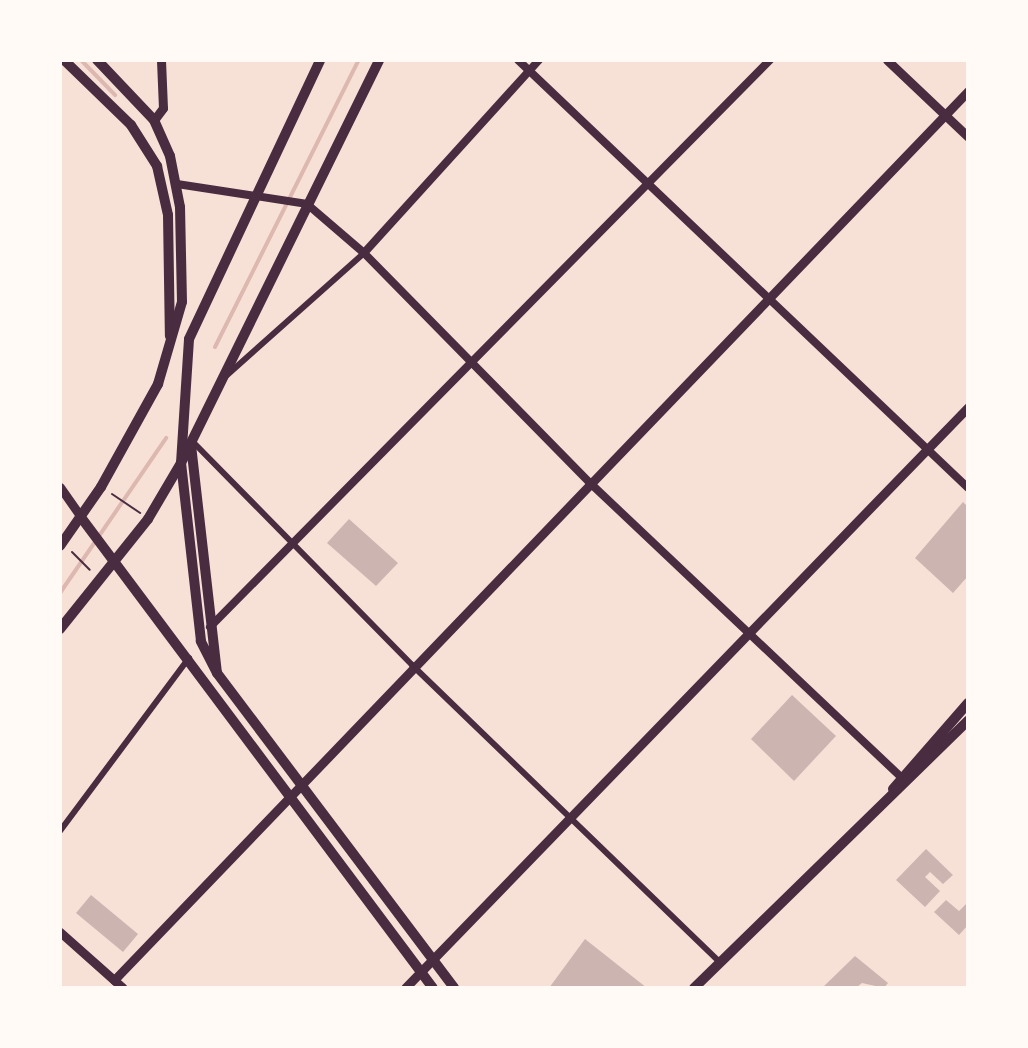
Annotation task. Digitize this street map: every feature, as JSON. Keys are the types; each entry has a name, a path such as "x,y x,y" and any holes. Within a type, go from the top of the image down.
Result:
{"main road":[{"path":"64,60 131,125 161,180 173,305 163,372"},
{"path":"61,545 83,520 158,384 182,302 177,184 153,119 97,60"},
{"path":"153,119 163,108 161,60"},
{"path":"320,60 189,339 184,375 181,463 201,641 217,673 454,988"},
{"path":"60,629 100,579 111,558 148,519 181,463 379,60"},
{"path":"887,60 968,137"},
{"path":"110,984 298,783 968,91"},
{"path":"405,988 968,407"},
{"path":"192,443 217,673"},
{"path":"60,487 189,658 285,797 433,988"},
{"path":"904,779 968,703"},
{"path":"694,988 892,790 968,721"},
{"path":"60,932 110,984 123,988"}],"street":[{"path":"518,60 968,488"},
{"path":"226,376 364,253 539,60"},
{"path":"210,628 770,60"},
{"path":"177,184 307,204 364,253 589,482 904,779"},
{"path":"192,443 412,665 719,961"},
{"path":"60,831 189,658"}],"path":[{"path":"101,487 148,519"},
{"path":"61,545 100,579"}],"building":[{"path":"963,502 968,507 968,576 953,593 915,558"},
{"path":"349,519 398,563 376,586 327,543"},
{"path":"792,695 836,736 794,781 751,739"},
{"path":"926,849 953,875 943,884 930,872 925,877 940,891 925,907 896,880"},
{"path":"91,895 138,934 123,952 76,913"},
{"path":"946,900 959,911 968,902 968,925 959,935 934,912"},
{"path":"585,939 647,988 549,988"},
{"path":"855,956 888,983 884,988 862,983 856,988 822,988"}],"waterway":[{"path":"81,60 115,95"},
{"path":"215,347 359,60"},
{"path":"60,593 166,438"}]}
